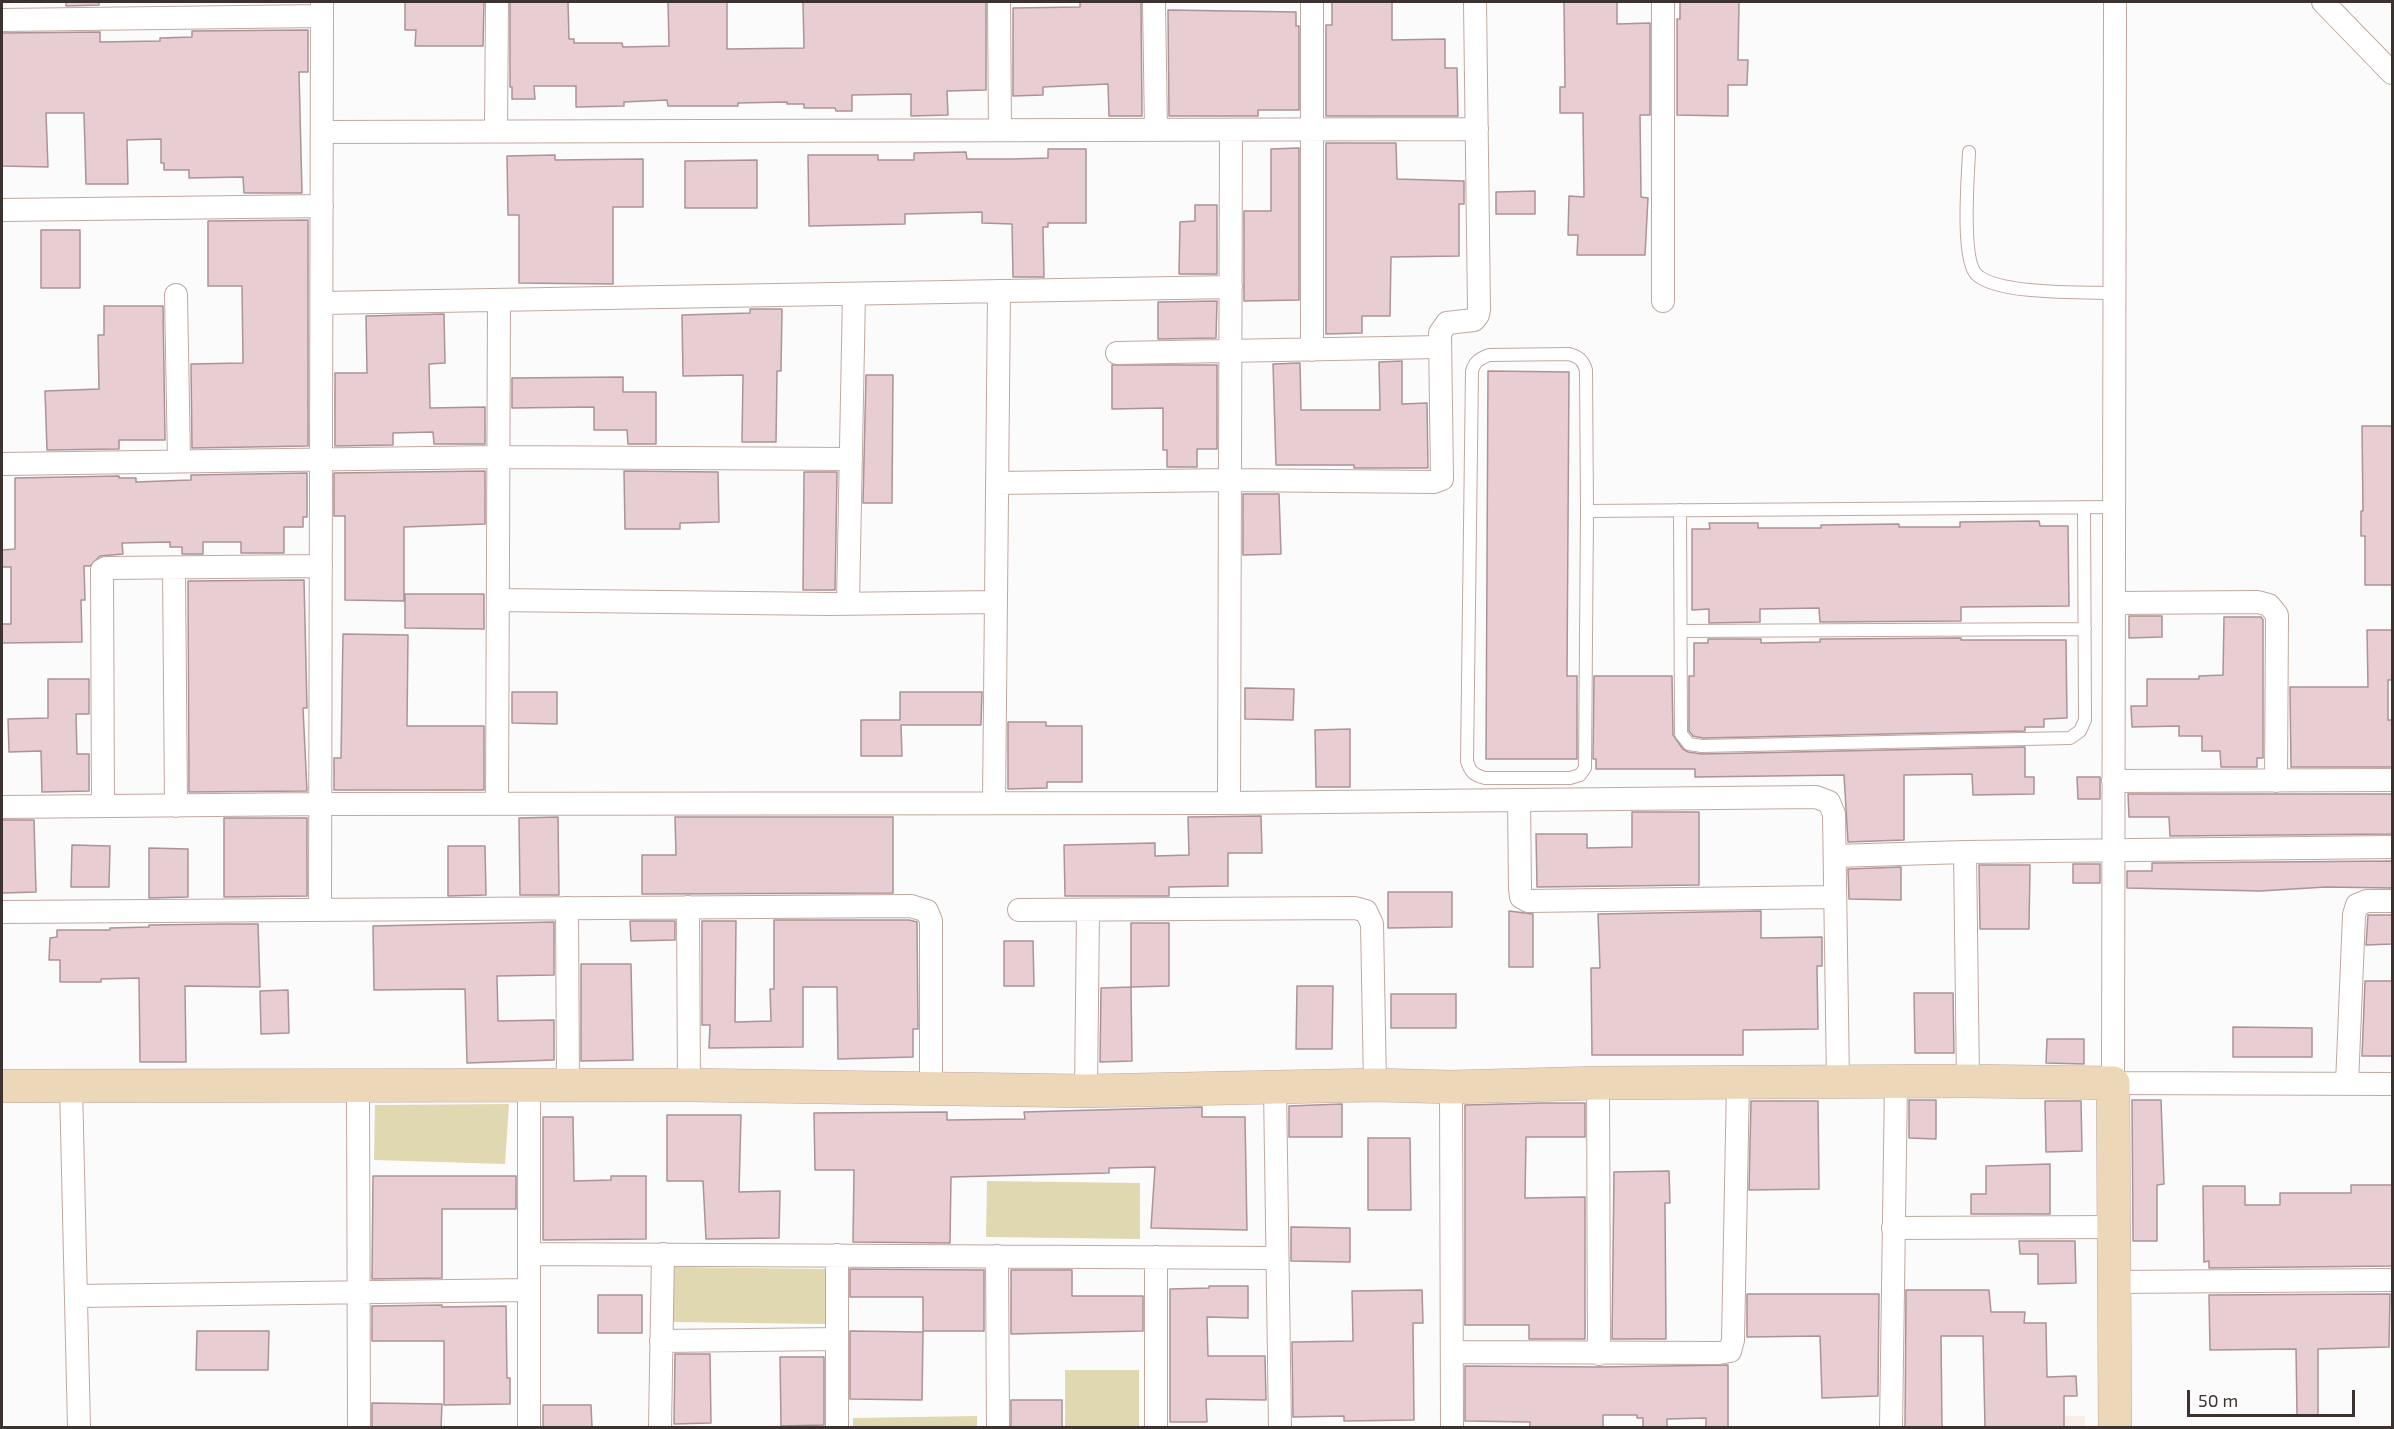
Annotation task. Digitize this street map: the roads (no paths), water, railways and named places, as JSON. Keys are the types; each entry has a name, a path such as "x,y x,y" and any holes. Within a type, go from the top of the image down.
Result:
{"street":[{"path":"496,131 497,2"},
{"path":"999,2 1000,130"},
{"path":"1154,2 1156,130"},
{"path":"1312,2 1312,350"},
{"path":"997,483 1231,480 1439,482 1443,474 1440,333 1447,323 1474,320 1478,315 1475,2"},
{"path":"1663,2 1663,301"},
{"path":"2115,2 2113,781 2115,1428"},
{"path":"2323,2 2392,73"},
{"path":"2,20 119,10 322,9 320,910"},
{"path":"322,132 1477,129"},
{"path":"1229,803 1232,130"},
{"path":"2,210 322,206"},
{"path":"322,303 1231,287"},
{"path":"994,804 999,291"},
{"path":"848,603 854,294"},
{"path":"176,295 179,461"},
{"path":"497,804 500,300"},
{"path":"1117,353 1440,347"},
{"path":"2,464 498,457 851,459"},
{"path":"103,806 102,570 106,568 321,566"},
{"path":"174,568 176,806"},
{"path":"498,600 996,602"},
{"path":"2115,603 2258,602 2269,605 2277,615 2277,781"},
{"path":"2113,781 2392,780"},
{"path":"2,807 321,804 1229,803 1816,797 1829,801 1834,814 1838,1082"},
{"path":"1519,800 1520,889 1521,897 1528,901 1835,897"},
{"path":"1835,856 1965,852 2392,847"},
{"path":"1965,852 1968,1081"},
{"path":"2347,1084 2354,915 2357,905 2367,901 2392,901"},
{"path":"2,912 911,906 927,911 931,921 931,1089"},
{"path":"688,907 689,1085"},
{"path":"567,908 568,1085"},
{"path":"1019,910 1355,908 1366,911 1372,924 1375,1085"},
{"path":"1086,1091 1088,910"},
{"path":"1452,1352 1599,1354 1730,1351 1733,1340 1738,1082"},
{"path":"2,1086 689,1085 1086,1091 1375,1085 1451,1087 1738,1082 2392,1084"},
{"path":"1891,1428 1896,1082"},
{"path":"1598,1083 1599,1354"},
{"path":"529,1085 529,1428"},
{"path":"71,1086 79,1428"},
{"path":"358,1086 359,1428"},
{"path":"1451,1087 1452,1428"},
{"path":"1275,1088 1280,1428"},
{"path":"1893,1228 2114,1227"},
{"path":"529,1254 1277,1258"},
{"path":"660,1428 663,1254"},
{"path":"837,1255 837,1428"},
{"path":"997,1256 998,1428"},
{"path":"1156,1257 1156,1428"},
{"path":"2114,1282 2392,1280"},
{"path":"76,1296 528,1290"},
{"path":"661,1341 837,1339"}],"lane":[{"path":"1969,152 1967,236 1969,256 1975,273 1990,283 2007,288 2115,293"},
{"path":"1569,354 1578,357 1583,362 1586,370 1587,511 1585,768 1580,775 1570,778 1485,778 1476,775 1470,770 1467,761 1472,371 1474,364 1480,358 1489,355 1569,354"},
{"path":"1680,510 1682,734 1689,744 1702,746 2070,738 2080,731 2085,720 2084,507"},
{"path":"1587,511 2115,507"},
{"path":"1681,631 2085,629"}]}
